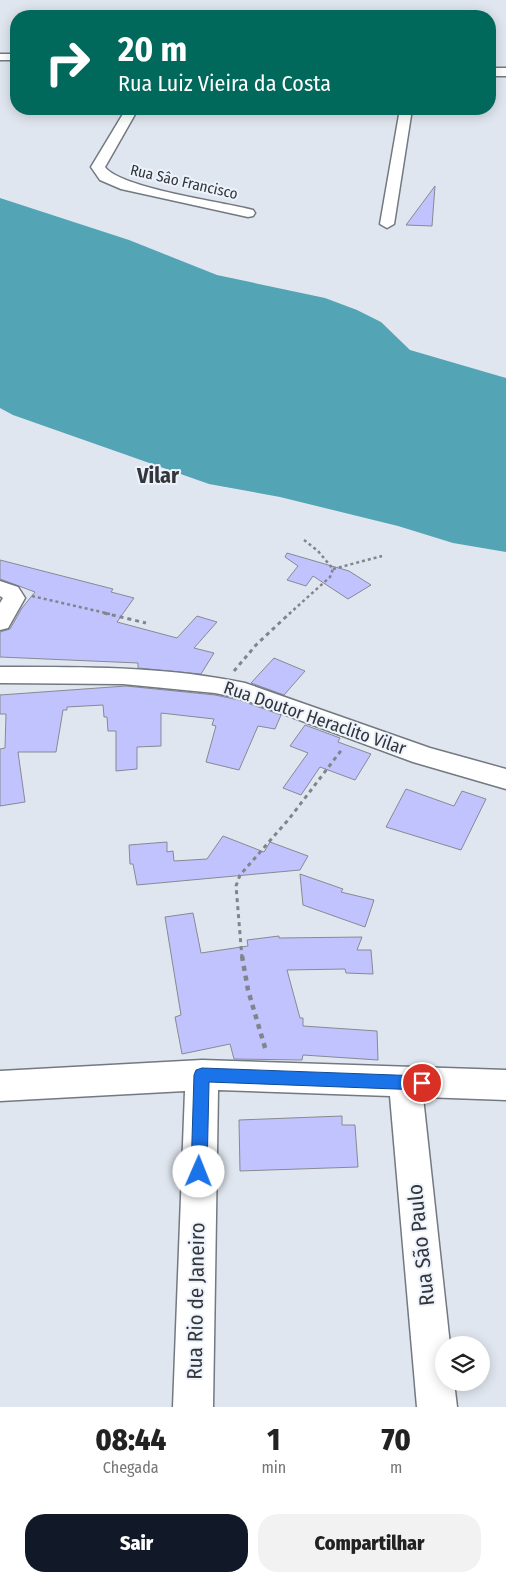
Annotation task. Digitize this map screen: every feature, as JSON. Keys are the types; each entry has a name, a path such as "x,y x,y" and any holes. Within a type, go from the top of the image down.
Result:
{"street":[{"name":"Rua Sâo Francisco","path":"128,115 98,167 105,177 113,182 140,190 248,213"},
{"path":"387,224 405,115"},
{"path":"0,623 13,601 5,590"},
{"name":"Rua Doutor Heraclito Vilar","path":"0,675 163,678 224,686 245,691 355,732 459,766 506,778"},
{"path":"0,1086 202,1075 273,1079 506,1085"},
{"name":"Rua Rio de Janeiro","path":"193,1407 202,1075"},
{"name":"Rua São Paulo","path":"404,1083 438,1407"}],"path":[{"path":"304,540 318,551 333,569"},
{"path":"224,686 242,660 320,587 333,569 382,556"},
{"path":"5,590 146,623"},
{"path":"273,1079 262,1031 248,990 239,939 236,886 240,875 289,819 355,732"}],"water":[{"path":"0,198 129,240 217,275 325,298 357,310 381,322 410,350 506,378 506,552 453,543 398,526 280,497 209,484 13,415 0,408"}],"building":[{"path":"435,186 432,226 406,225"},
{"path":"287,553 349,571 371,585 348,599 313,576 306,586 287,580 298,566 285,557"},
{"path":"0,560 113,589 111,592 134,598 117,622 177,638 197,616 217,622 194,648 214,653 201,674 138,668 138,663 0,657 0,632 10,629 22,608 35,592 0,579"},
{"path":"274,658 305,671 284,695 251,683"},
{"path":"126,686 215,695 239,700 281,715 275,729 258,726 239,770 206,762 216,726 212,725 214,719 161,713 161,746 137,747 137,769 116,771 116,731 108,731 107,717 104,717 103,705 67,707 67,710 63,710 56,752 18,752 25,802 0,806 0,749 5,748 6,714 0,714 0,695"},
{"path":"305,725 340,738 338,742 371,754 355,780 320,767 301,795 283,788 308,753 290,746"},
{"path":"406,789 454,806 462,791 486,799 461,850 386,827"},
{"path":"223,836 264,852 270,842 308,856 300,870 137,885 133,864 130,864 129,845 167,842 167,852 173,851 174,861 207,859"},
{"path":"300,874 343,889 341,892 374,900 365,927 303,905"},
{"path":"193,913 201,953 248,946 247,940 279,936 279,938 362,937 357,950 371,950 373,974 346,973 345,969 287,970 300,1018 303,1018 303,1026 377,1031 378,1060 303,1055 302,1060 234,1059 230,1044 182,1054 175,1017 181,1015 165,917"},
{"path":"342,1116 342,1125 355,1125 358,1167 240,1171 239,1120"}],"district":[{"name":"Vilar","path":"158,475"}],"route":[{"path":"199,1172 202,1075 422,1083"}]}
